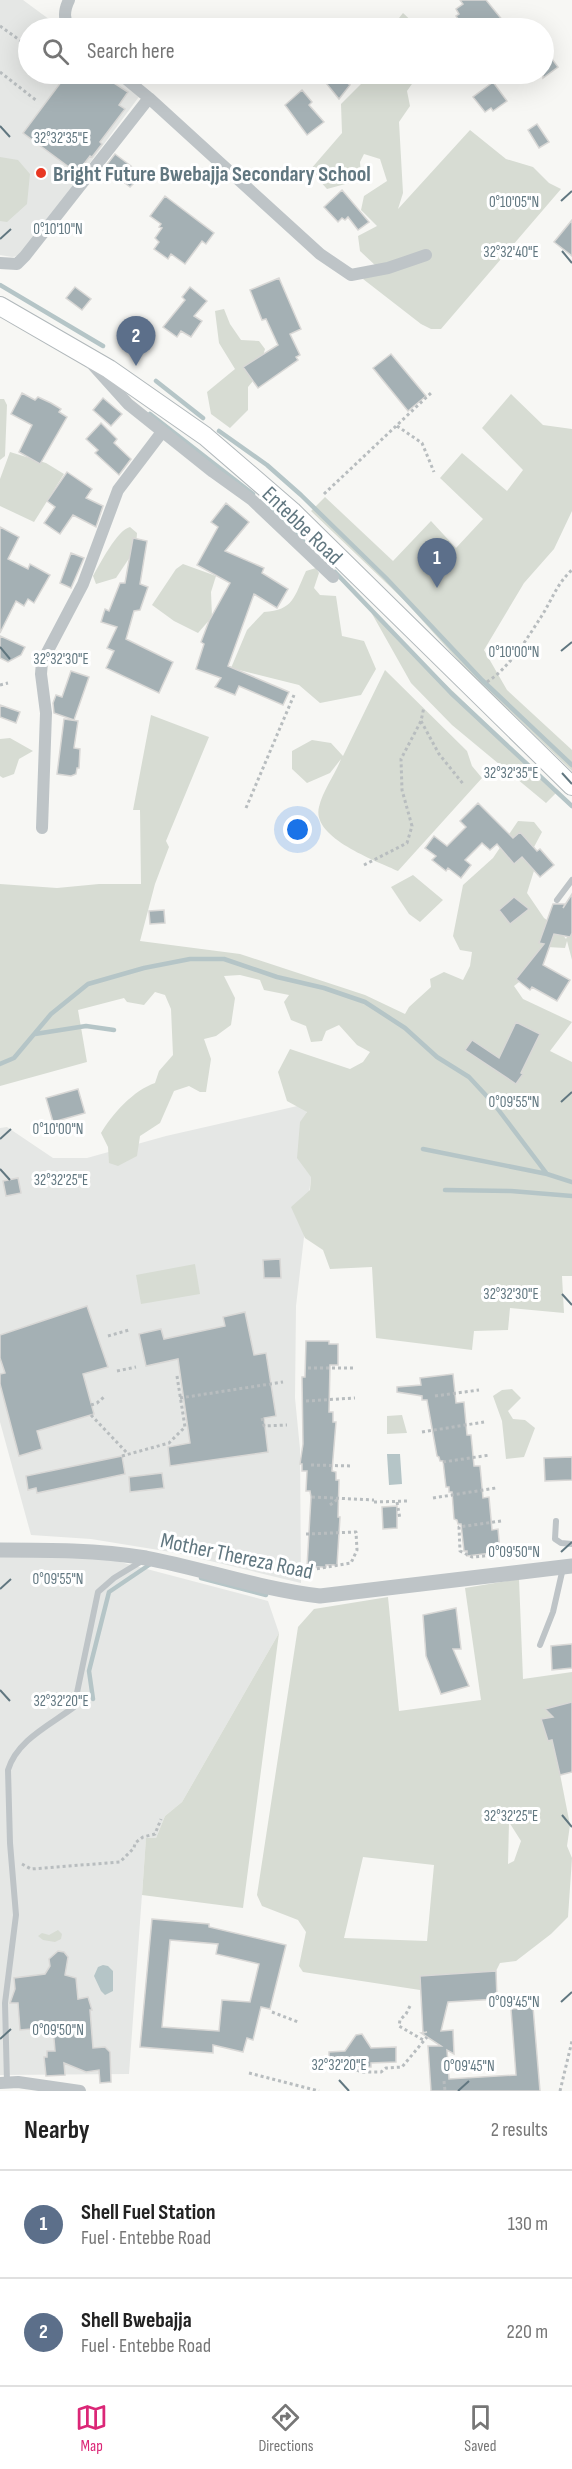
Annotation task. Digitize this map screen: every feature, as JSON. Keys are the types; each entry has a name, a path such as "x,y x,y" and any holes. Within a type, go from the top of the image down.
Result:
{"main road":[{"name":"Entebbe Road","path":"0,306 81,352 146,393 205,436 275,496 572,786"}],"street":[{"path":"65,18 64,8 69,0"},
{"path":"132,84 320,254 351,275 388,268 426,255"},
{"path":"0,263 17,264 26,256 149,98"},
{"path":"81,352 128,404 252,500 333,578"},
{"path":"42,828 46,725 42,662 82,584 118,490 162,432"},
{"name":"Mother Thereza Road","path":"0,1550 73,1549 146,1558 258,1586 320,1596 568,1567"},
{"path":"3,2082 80,2091"}],"lane":[{"path":"557,900 572,879"},
{"path":"556,1521 555,1539 561,1543 572,1544"},
{"path":"3,2082 5,2003 16,1915 10,1843 8,1770 11,1760 21,1745 74,1707 98,1592 114,1578 146,1558"},
{"path":"540,1645 568,1567"}],"path":[{"path":"0,26 18,39"},
{"path":"0,72 37,100"},
{"path":"324,494 431,393"},
{"path":"397,426 422,443 434,472"},
{"path":"489,681 504,670 541,617 561,580 572,570"},
{"path":"0,685 8,683"},
{"path":"246,808 294,695"},
{"path":"364,865 407,843 412,826 402,790 401,759 421,721 424,707"},
{"path":"421,721 439,754 464,785"},
{"path":"108,1336 129,1330"},
{"path":"117,1371 136,1367"},
{"path":"308,1368 356,1368"},
{"path":"122,1456 169,1443 184,1426 177,1376"},
{"path":"180,1398 283,1382"},
{"path":"435,1396 479,1390"},
{"path":"91,1405 98,1403 105,1396"},
{"path":"306,1401 355,1398"},
{"path":"90,1415 128,1454"},
{"path":"262,1418 264,1426 287,1425"},
{"path":"422,1432 484,1422"},
{"path":"443,1462 490,1455"},
{"path":"311,1465 353,1466"},
{"path":"433,1498 496,1488"},
{"path":"328,1495 339,1498"},
{"path":"312,1497 408,1501"},
{"path":"330,1505 339,1498"},
{"path":"397,1502 400,1519"},
{"path":"501,1521 459,1527 460,1551 472,1557 507,1554"},
{"path":"306,1534 356,1532 357,1550 351,1563 316,1569"},
{"path":"31,1869 120,1862 142,1837 155,1834 161,1819"},
{"path":"339,2070 381,2072 386,2068 402,2067 426,2039 399,2026 400,2020 410,2006"},
{"path":"272,2012 298,2022"},
{"path":"560,2091 572,2041"},
{"path":"249,2073 319,2091"},
{"path":"444,2081 445,2091"}],"shaded area":[{"name":"Bright Future Bwebajja Secondary School","path":"0,0 23,0 47,18 18,18 18,84 128,84 141,94 24,252 12,257 0,255"},
{"path":"403,13 408,18 399,18"},
{"path":"361,84 412,84 407,91 410,106 399,122 403,193 398,209 470,130 506,159 533,167 549,183 561,189 441,329 431,329 421,324 363,279 376,266 360,251 358,236 377,226 361,210 364,196 387,181 380,159 364,154 360,162 361,175 349,183 327,189 310,170 342,133 341,104"},
{"path":"0,157 18,160 30,174 27,204 7,222 0,221"},
{"path":"224,309 230,324 241,340 259,341 265,349 257,376 248,387 248,410 230,428 211,414 207,392 235,369 219,343 215,311"},
{"path":"511,394 543,425 572,429 572,511 554,549 524,583 484,650 507,690 572,750 572,771 466,669 404,600 311,511 325,497 393,561 431,521 456,548 483,519 440,478 462,453 507,491 523,470 482,428"},
{"path":"0,399 4,399 7,405 5,456 0,460"},
{"path":"10,452 46,463 64,474 34,522 0,506 0,479"},
{"path":"130,527 137,533 136,548 116,578 96,584 93,576 104,556 120,534"},
{"path":"183,564 216,576 211,592 212,617 198,633 174,621 152,605 176,569"},
{"path":"316,568 319,573 314,588 320,595 336,596 342,636 364,641 376,669 361,695 320,703 299,685 231,668 247,630 264,612 274,611 287,605 295,595 306,571"},
{"path":"371,612 557,792 546,803 452,725 411,683"},
{"path":"385,670 467,751 472,766 482,778 398,871 348,847 325,829 319,818 321,801 341,759 330,773 307,783 292,769 292,751 312,740 331,743 343,756"},
{"path":"151,715 209,737 166,841 169,847 155,884 140,941 240,954 365,995 405,1014 409,1007 431,987 430,979 444,972 463,980 470,966 472,952 460,950 453,936 463,885 493,858 518,821 534,822 542,832 534,847 538,858 527,893 544,918 557,927 566,939 572,925 572,960 567,941 565,948 547,947 528,975 514,986 523,999 572,1022 550,1051 572,1062 572,1276 562,1276 564,1313 510,1308 508,1330 474,1331 472,1350 376,1338 372,1267 330,1269 323,1250 305,1238 291,1207 310,1190 311,1177 297,1158 300,1122 307,1112 287,1101 278,1072 290,1049 350,1069 363,1062 370,1052 357,1045 339,1025 326,1031 322,1041 311,1042 306,1026 291,1020 284,1002 289,995 264,990 260,980 240,975 224,976 235,998 231,1025 216,1036 204,1039 211,1059 206,1092 200,1092 189,1086 174,1091 160,1123 140,1136 137,1156 118,1166 109,1163 108,1147 101,1133 124,1104 139,1091 155,1083 159,1071 173,1055 171,1009 165,995 155,992 144,1005 127,1002 124,998 78,1010 87,1062 0,1086 0,884 57,888 99,884 141,884 140,810 133,810"},
{"path":"10,738 33,751 19,759 14,774 3,778 0,776 0,739"},
{"path":"413,875 443,900 420,922 409,914 391,887"},
{"path":"306,1104 311,1177 296,1306 295,1398 300,1449 301,1583 177,1553 91,1539 31,1535 0,1422 0,1128 7,1127 53,1158 87,1158 166,1136"},
{"path":"195,1264 200,1294 141,1304 136,1275"},
{"path":"512,1389 521,1398 508,1411 513,1419 525,1420 535,1428 524,1457 506,1459 502,1421 493,1396 502,1390"},
{"path":"402,1415 407,1433 387,1434 387,1416"},
{"path":"387,1454 400,1454 402,1484 389,1485"},
{"path":"0,1554 105,1558 268,1601 279,1633 182,1802 165,1816 156,1838 146,1839 129,2074 0,2075"},
{"path":"519,1579 523,1679 572,1672 572,1716 559,1769 570,1825 567,1846 572,1858 568,1917 551,1934 516,1961 500,1963 496,1971 420,1976 420,1990 303,1972 299,1966 306,1932 298,1920 262,1906 257,1895 298,1627 314,1609 388,1597 399,1711 481,1700 465,1588","holes":["509,1822 521,1841 514,1861 508,1864","363,1857 434,1865 427,1941 344,1938"]},
{"path":"279,1633 243,1908 142,1895 146,1838 156,1838 165,1816 182,1802"},
{"path":"58,1930 62,1934 61,1939 55,1942 43,1940 38,1936 42,1933 49,1935"},
{"path":"103,1965 113,1971 113,1991 105,1995 94,1976 98,1967"}],"building":[{"path":"460,0 486,0 501,18 457,18 456,16 459,14 456,9 463,4"},
{"path":"60,84 116,84 128,92 119,105 125,109 100,142 102,144 77,173 23,133"},
{"path":"327,84 350,85 339,99"},
{"path":"490,84 494,84 507,101 493,111 491,108 485,112 473,97"},
{"path":"302,90 312,102 309,105 324,122 307,135 285,105"},
{"path":"537,124 549,142 539,148 528,130"},
{"path":"115,154 131,166 129,167 140,177 130,187 105,167"},
{"path":"342,190 369,222 358,230 348,217 338,222 324,207"},
{"path":"165,196 214,233 206,244 202,241 185,264 171,254 168,259 154,249 159,242 155,238 162,228 159,227 161,224 150,216"},
{"path":"572,220 572,256 554,242"},
{"path":"279,278 301,329 290,334 300,355 296,357 298,360 258,388 243,367 278,345 266,319 262,320 250,290"},
{"path":"75,287 91,299 82,310 66,298"},
{"path":"190,287 207,301 194,316 202,321 191,337 181,331 177,337 163,327 185,300 182,297"},
{"path":"391,354 426,396 408,411 373,368"},
{"path":"22,393 35,400 38,397 51,403 61,409 59,412 67,417 40,464 19,452 32,425 11,414"},
{"path":"103,398 122,414 111,426 93,410"},
{"path":"101,423 117,439 114,443 131,459 119,475 95,453 98,450 86,439"},
{"path":"67,472 92,489 86,498 103,506 96,527 73,515 60,534 44,523 55,507 47,501"},
{"path":"226,503 249,522 225,551 264,568 262,573 288,589 277,608 254,594 228,666 289,692 283,705 239,686 235,695 215,687 221,678 196,669 204,644 201,642 209,621 230,583 197,565 218,527 211,522"},
{"path":"0,527 19,537 8,559 28,569 30,564 50,575 34,603 28,599 24,606 16,601 0,633"},
{"path":"133,538 147,541 140,584 148,587 140,610 134,611 126,639 173,662 159,693 106,668 114,651 107,648 117,627 101,622 105,609 109,611 120,583 125,583"},
{"path":"71,553 84,558 71,588 60,583"},
{"path":"0,636 25,647 21,655 8,662 0,658"},
{"path":"71,671 89,677 74,720 54,713 53,703 56,695 62,697"},
{"path":"0,705 20,712 16,723 0,717"},
{"path":"64,719 78,721 74,748 80,749 79,768 76,774 71,776 57,774"},
{"path":"478,803 513,838 520,832 554,865 540,877 522,857 514,864 497,844 490,850 482,843 465,860 471,865 461,878 448,868 446,871 432,860 436,856 425,848 434,836 447,846 466,827 460,821"},
{"path":"572,894 572,933 570,937 554,934 543,965 570,980 557,1001 532,987 530,990 516,979 544,944 539,943 553,904 565,904 563,908"},
{"path":"514,897 529,909 510,924 499,910"},
{"path":"164,910 165,923 150,924 149,911"},
{"path":"516,1022 540,1034 521,1073 523,1074 516,1084 465,1050 472,1040 499,1058"},
{"path":"78,1089 85,1113 53,1122 46,1098"},
{"path":"18,1178 21,1193 6,1196 3,1181"},
{"path":"280,1259 281,1278 264,1278 263,1260"},
{"path":"87,1306 108,1367 83,1374 94,1414 37,1431 42,1449 19,1456 0,1384 0,1374 5,1373 0,1358 0,1335"},
{"path":"245,1312 254,1355 266,1353 276,1416 264,1418 268,1452 170,1466 168,1447 190,1443 178,1359 146,1366 139,1334 161,1329 164,1339 225,1326 223,1317"},
{"path":"306,1341 329,1341 329,1344 338,1344 338,1365 330,1365 329,1412 333,1412 333,1422 336,1422 332,1471 336,1472 336,1480 339,1480 338,1517 340,1517 337,1565 326,1565 326,1567 307,1567 311,1497 310,1491 306,1491 307,1471 302,1471 302,1464 300,1464 303,1444 302,1377 305,1377"},
{"path":"453,1374 456,1403 464,1402 467,1435 471,1435 474,1466 480,1466 483,1498 489,1497 492,1530 498,1529 500,1552 467,1556 467,1551 464,1551 461,1524 454,1519 452,1492 449,1492 449,1487 446,1487 443,1461 440,1461 437,1456 427,1400 422,1400 422,1396 397,1392 397,1387 421,1385 420,1378"},
{"path":"122,1456 125,1474 37,1493 36,1488 28,1490 26,1476"},
{"path":"572,1457 572,1480 545,1481 544,1458"},
{"path":"162,1473 164,1488 130,1492 129,1477"},
{"path":"397,1506 397,1528 383,1529 382,1507"},
{"path":"456,1608 461,1649 453,1649 469,1686 441,1694 426,1656 423,1615"},
{"path":"572,1644 572,1668 552,1670 551,1646"},
{"path":"572,1702 572,1772 560,1775 552,1740 548,1741 541,1719 553,1717 545,1709"},
{"path":"152,1919 209,1924 209,1927 286,1945 270,2009 261,2007 253,2040 247,2038 243,2052 213,2045 213,2053 140,2047","holes":["170,1940 218,1944 216,1954 259,1964 250,2002 222,2000 219,2031 162,2027"]},
{"path":"58,1951 64,1952 68,1957 65,1975 76,1978 78,1999 88,1997 92,2010 90,2010 93,2048 105,2047 110,2052 111,2082 100,2083 99,2070 86,2072 64,2063 65,2075 46,2076 44,2057 47,2057 47,2051 55,2051 53,2027 20,2030 18,2003 10,2003 15,1989 14,1978 45,1974 50,1966 49,1959"},
{"path":"496,1971 497,1999 448,2002 441,2031 453,2030 454,2054 447,2050 449,2079 516,2075 511,2009 533,2007 540,2091 431,2091 428,2046 441,2046 421,2033 423,2033 420,1976"},
{"path":"362,2034 371,2048 396,2047 396,2062 371,2063 371,2067 352,2068 352,2064 329,2065 329,2052 345,2051 356,2035"}],"waterway":[{"path":"0,285 103,346"},
{"path":"156,381 203,418"},
{"path":"150,414 253,494"},
{"path":"219,431 267,465 301,495 386,578 482,680 572,765"},
{"path":"261,501 303,541"},
{"path":"335,572 451,693 572,806"},
{"path":"0,1064 14,1058 51,1014 88,984 144,968 190,959 224,959 365,1002 405,1028 437,1057 469,1077 494,1104 547,1174"},
{"path":"35,1034 86,1026 114,1030"},
{"path":"423,1149 547,1174 572,1182"},
{"path":"445,1190 511,1191 572,1196"},
{"path":"93,1699 89,1671 109,1592 149,1565"},
{"path":"201,1578 266,1595"}],"place":[{"name":"Bright Future Bwebajja Secondary School","path":"41,173"},
{"name":"Shell Bwebajja","path":"136,366"},
{"name":"Shell Fuel Station","path":"437,588"}]}
